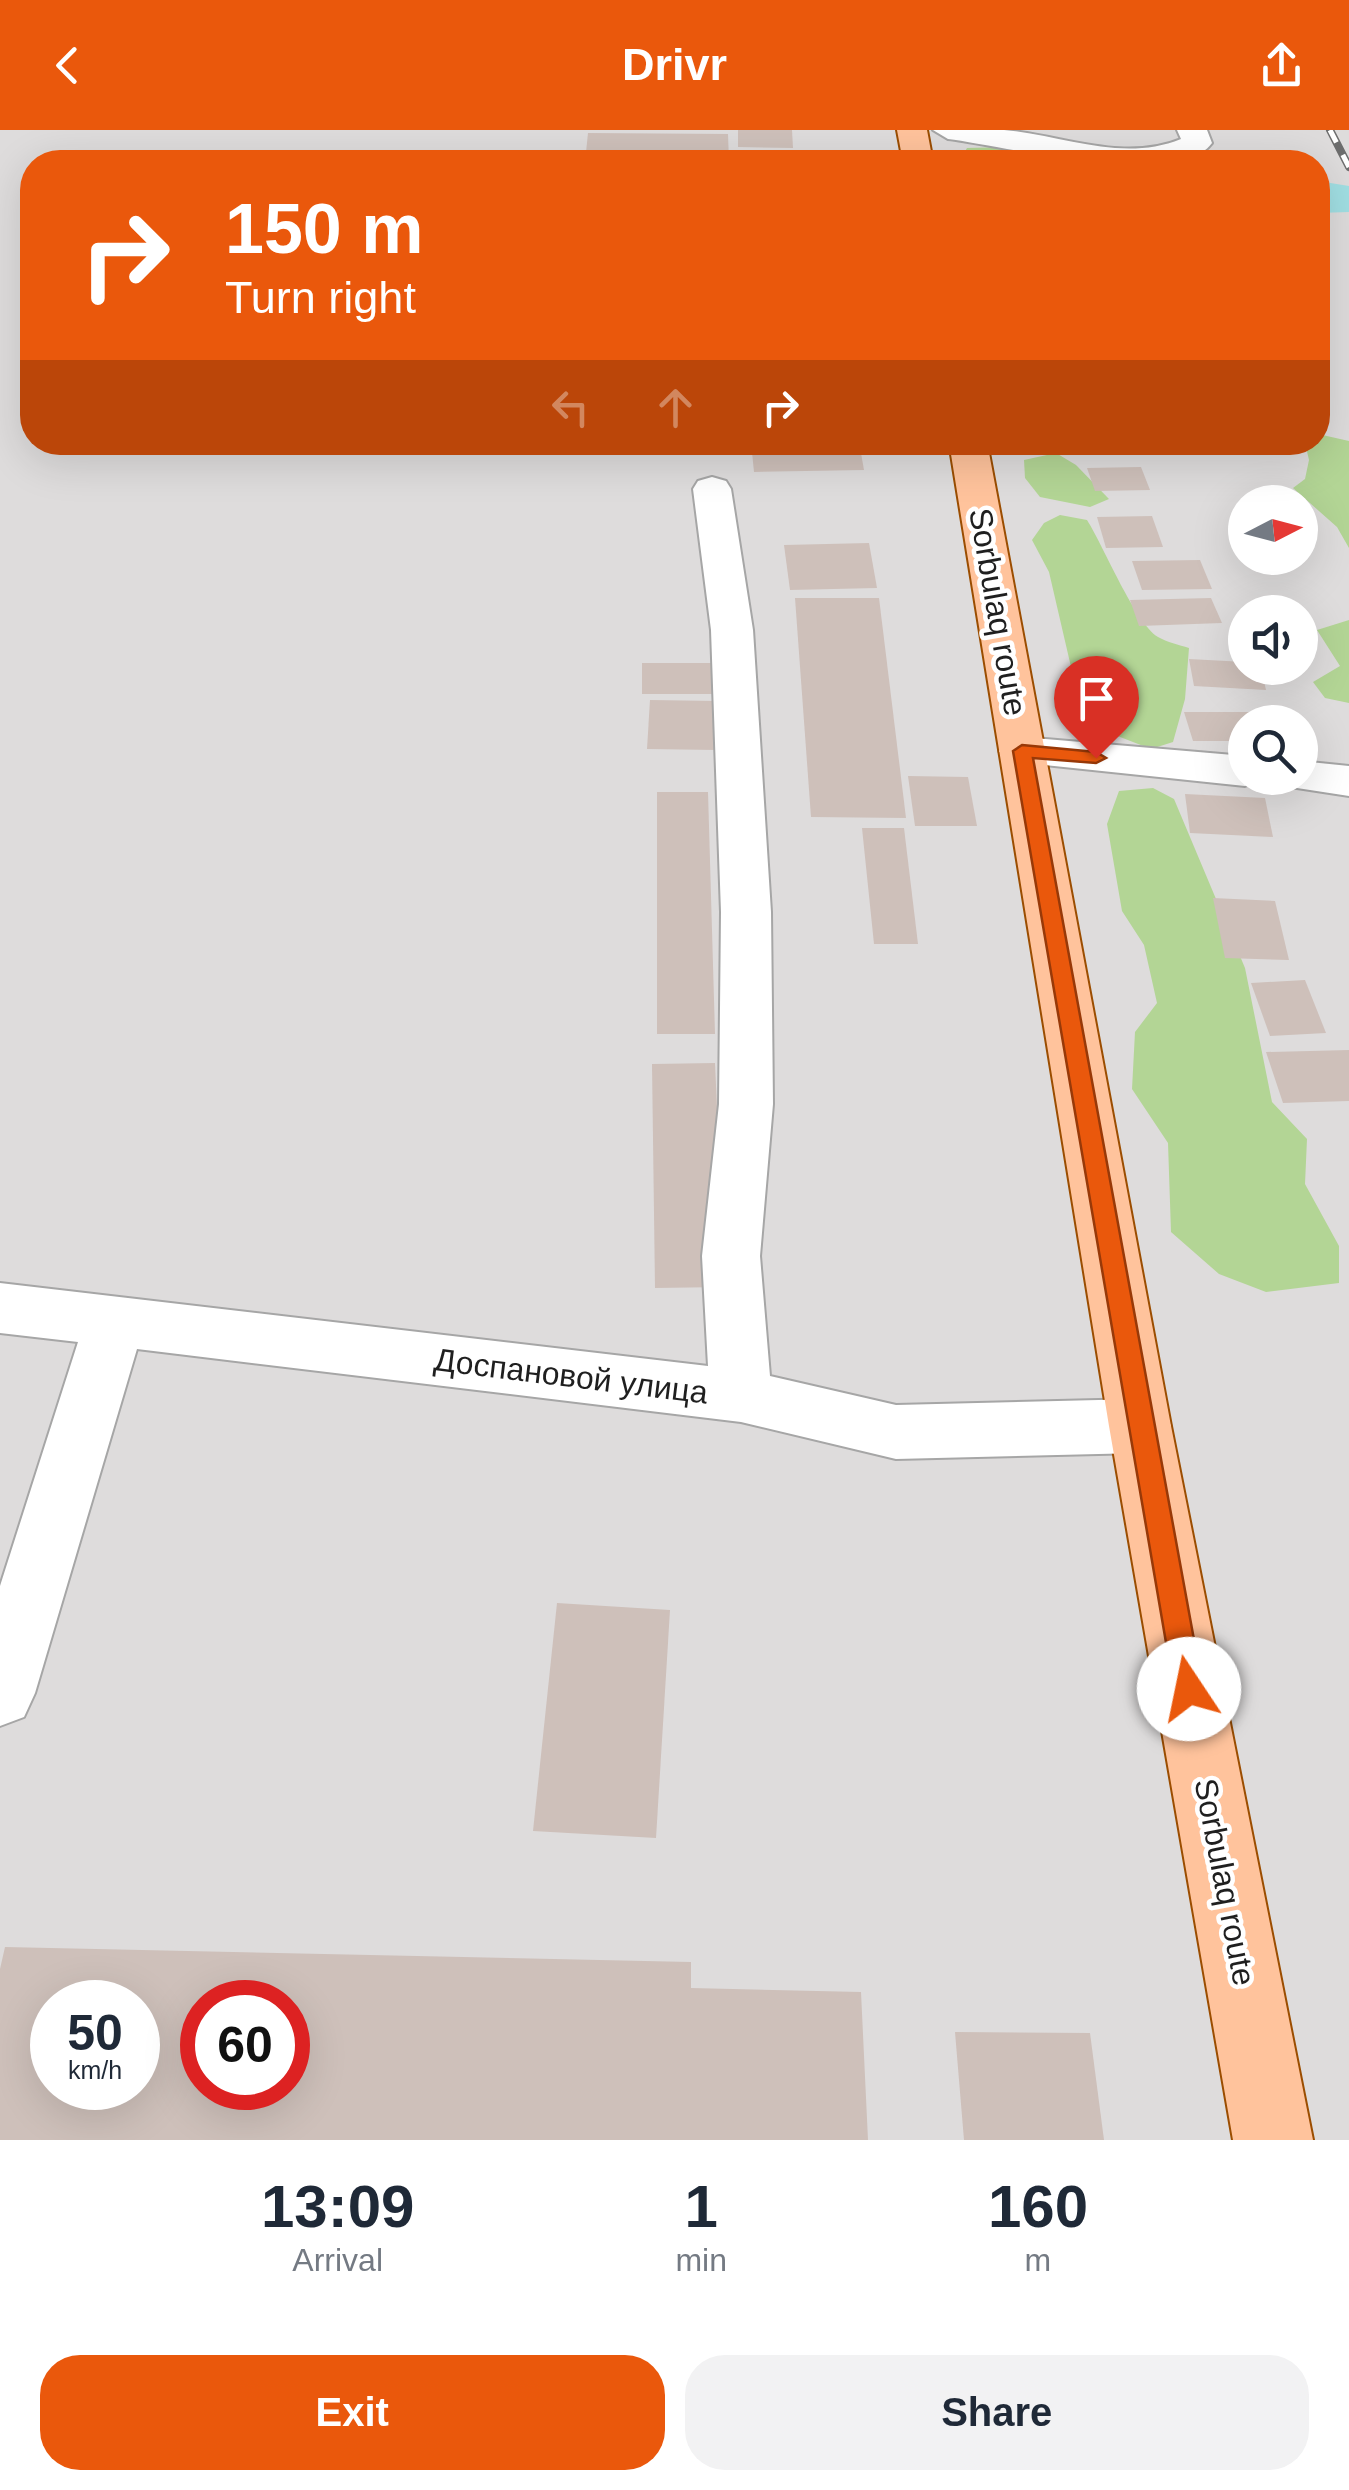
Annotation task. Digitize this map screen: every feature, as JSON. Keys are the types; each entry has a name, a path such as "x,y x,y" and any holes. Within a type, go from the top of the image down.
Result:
{"main road":[{"name":"Sorbulaq route","path":"970,455 1140,1426 1273,2140"}],"street":[{"path":"948,130 1058,150"},
{"path":"1186,150 1197,144 1192,130"},
{"path":"712,489 732,630 746,912 746,1104 732,1256 741,1396"},
{"path":"1022,751 1228,769"},
{"path":"1318,778 1349,781"},
{"name":"Доспановой улица","path":"0,1308 741,1396 896,1432 1140,1426"},
{"path":"0,1693 114,1321"}],"shaded area":[{"path":"0,130 1349,130 1349,2140 0,2140"}],"green space":[{"path":"1008,147 1020,150 966,150"},
{"path":"1330,437 1349,441 1349,548 1337,527 1318,510 1318,485 1297,485 1305,479 1308,455 1330,455"},
{"path":"1059,455 1076,465 1109,499 1090,507 1040,497 1025,478 1024,460"},
{"path":"1060,515 1087,520 1149,629 1162,639 1189,648 1185,699 1173,742 1151,749 1084,723 1049,572 1032,540 1044,523"},
{"path":"1349,620 1349,703 1325,698 1315,685 1318,679 1340,666 1318,630"},
{"path":"1153,788 1174,799 1245,968 1272,1102 1307,1139 1305,1184 1339,1246 1339,1283 1266,1292 1219,1274 1171,1232 1168,1143 1132,1089 1135,1032 1157,1003 1144,945 1122,911 1107,824 1119,791"}],"building":[{"path":"738,130 792,130 793,148 738,147"},
{"path":"588,133 728,134 729,150 586,150"},
{"path":"752,455 861,455 864,470 754,472"},
{"path":"1141,467 1150,490 1095,491 1087,468"},
{"path":"1152,516 1163,547 1106,548 1097,517"},
{"path":"869,543 877,588 790,590 784,545"},
{"path":"1200,560 1212,589 1142,590 1132,561"},
{"path":"795,598 879,598 906,818 811,817"},
{"path":"1211,598 1222,623 1139,626 1130,600"},
{"path":"1189,659 1228,661 1228,685 1265,685 1266,690 1194,686"},
{"path":"642,663 711,663 712,694 642,694"},
{"path":"650,700 717,701 716,750 647,749"},
{"path":"1184,712 1228,712 1228,741 1193,741"},
{"path":"908,776 968,777 977,826 915,826"},
{"path":"657,792 708,792 715,1034 657,1034"},
{"path":"1185,794 1265,798 1273,837 1190,833"},
{"path":"862,828 904,828 918,944 874,944"},
{"path":"1213,898 1275,901 1289,960 1225,958"},
{"path":"1305,980 1326,1033 1270,1036 1251,983"},
{"path":"1349,1050 1349,1101 1283,1103 1266,1052"},
{"path":"715,1063 725,1287 655,1288 652,1064"},
{"path":"557,1603 670,1610 656,1838 533,1831"},
{"path":"5,1947 691,1962 691,1988 861,1992 868,2140 0,2140 0,1969"},
{"path":"955,2032 1090,2033 1104,2140 964,2140"}],"waterway":[{"path":"1330,198 1336,199"}],"railway":[{"path":"1330,130 1349,167"}],"route":[{"path":"1096,758 1022,751 1189,1689"}]}
